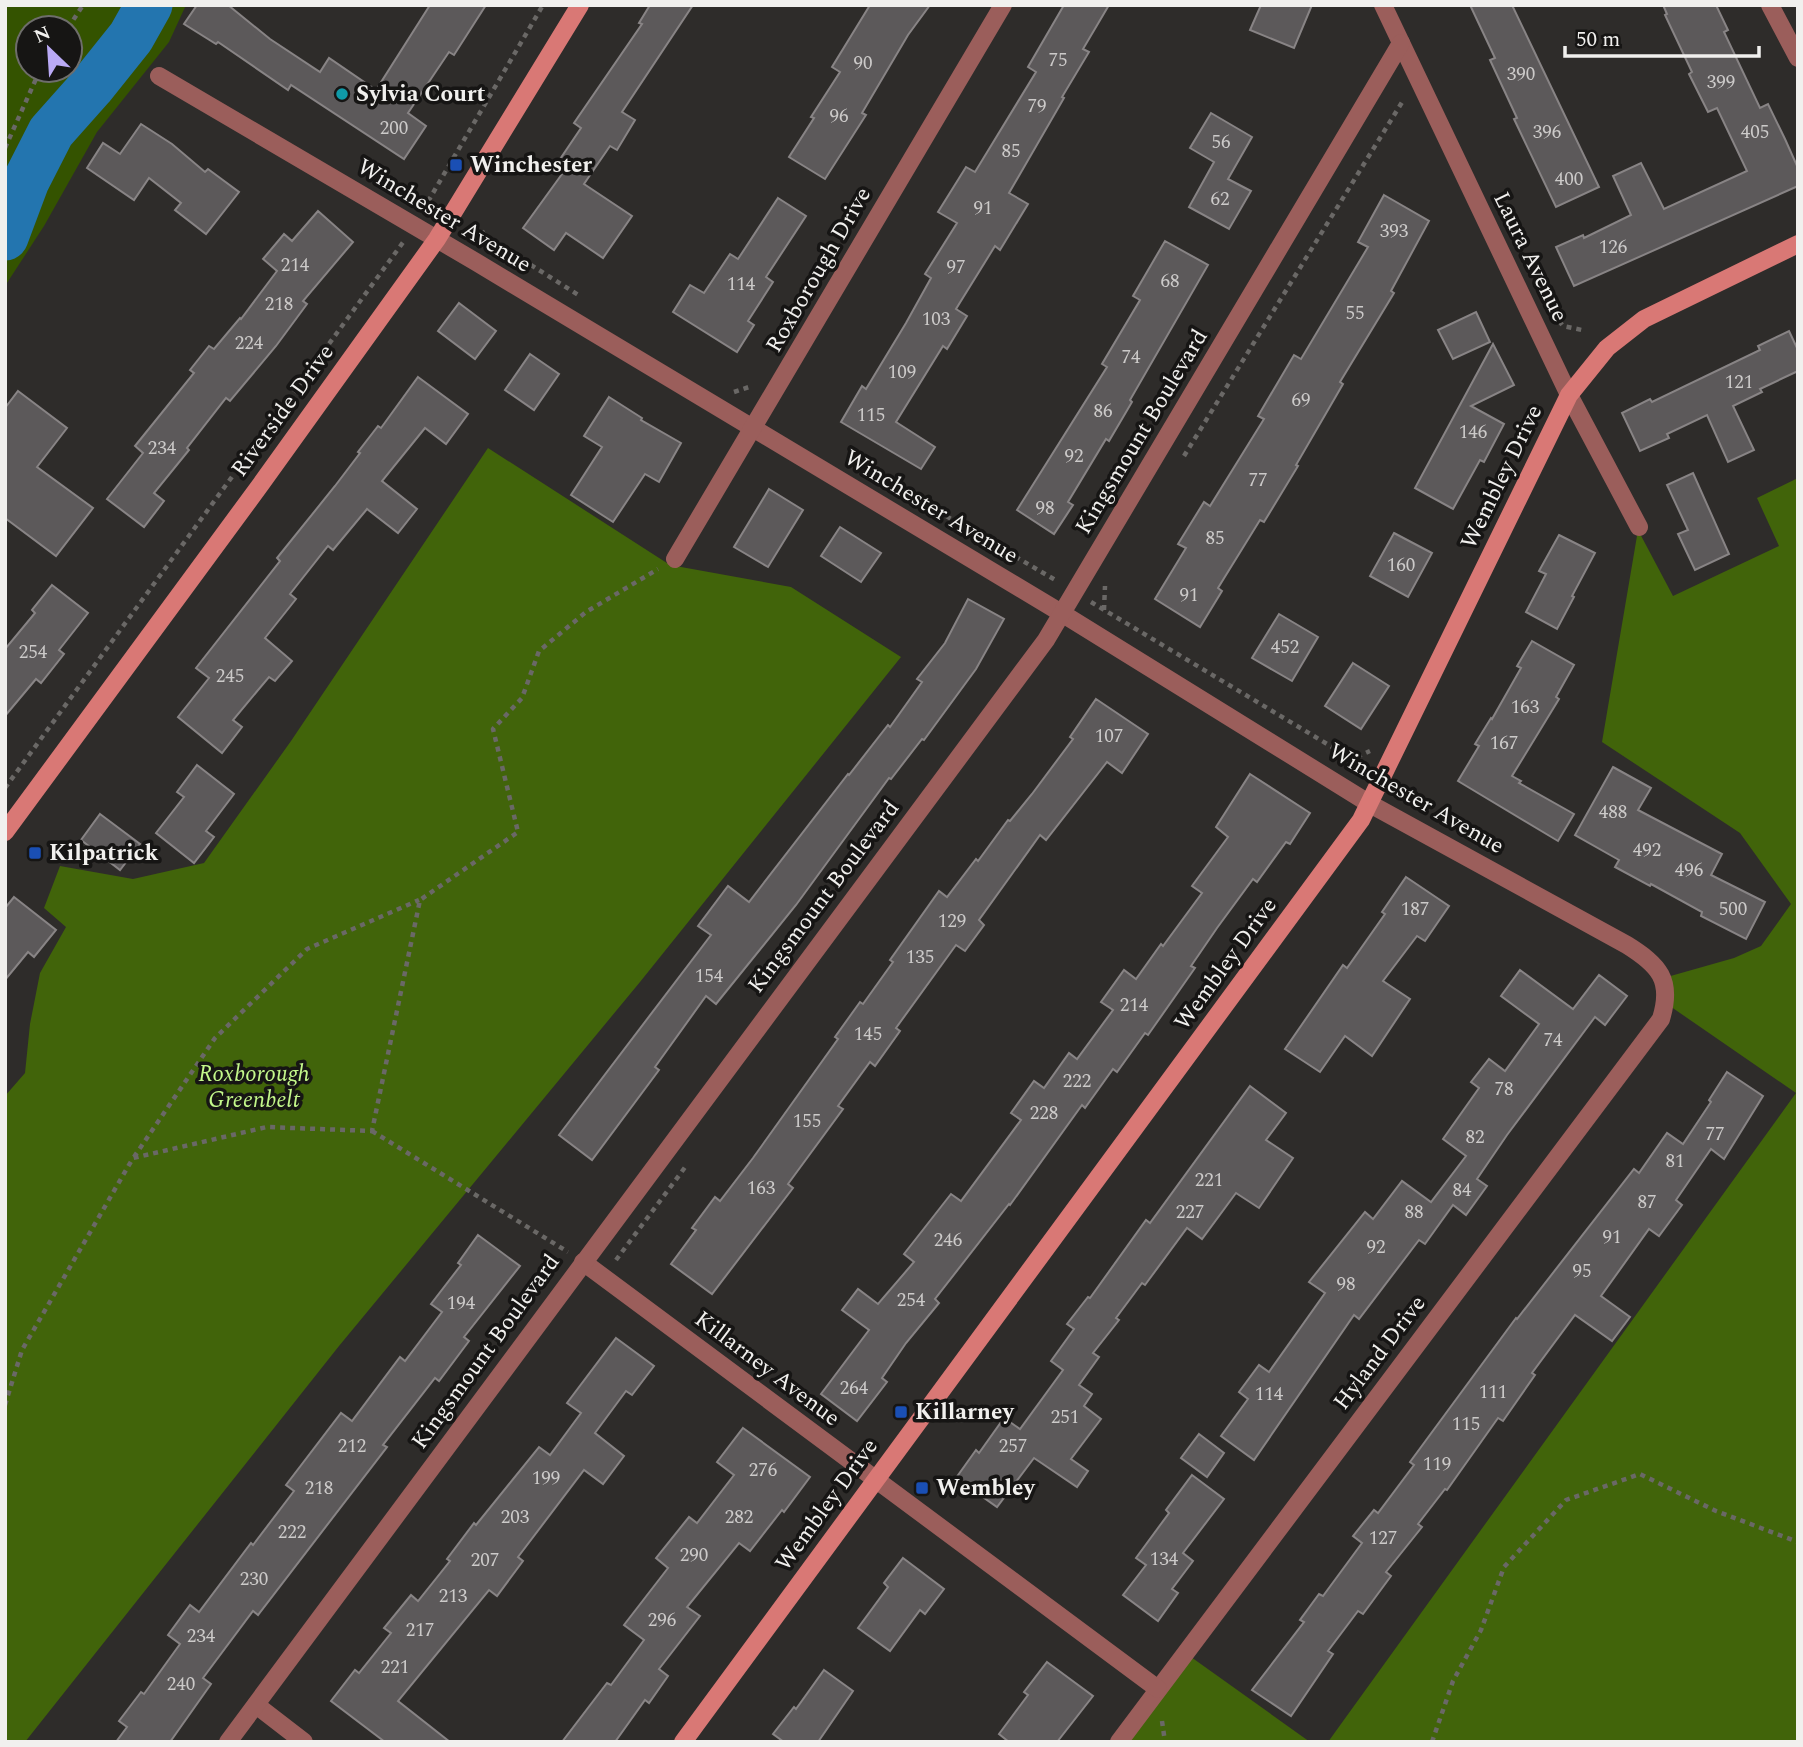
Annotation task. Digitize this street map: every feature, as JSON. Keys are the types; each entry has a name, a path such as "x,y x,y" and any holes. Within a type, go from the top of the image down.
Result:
{"street":[{"name":"Riverside Drive","path":"5,832 437,239 580,5"},
{"name":"Roxborough Drive","path":"676,559 1003,5"},
{"name":"Laura Avenue","path":"1382,5 1569,395 1639,527"},
{"path":"1770,5 1798,58"},
{"name":"Kingsmount Boulevard","path":"229,1742 1038,651 1063,614 1401,43"},
{"name":"Winchester Avenue","path":"159,76 437,239 1063,614 1370,804 1650,960 1663,978 1665,989"},
{"name":"Wembley Drive","path":"683,1742 1351,835 1370,804 1569,395 1607,348 1644,319 1798,244"},
{"name":"Hyland Drive","path":"1119,1742 1661,1019 1667,1002 1665,989"},
{"name":"Killarney Avenue","path":"583,1262 1158,1689"},
{"path":"256,1705 304,1742"}],"path":[{"path":"5,788 360,304 414,226 543,5"},
{"path":"5,148 34,84"},
{"path":"1180,462 1404,99"},
{"path":"5,1405 22,1350 133,1158 215,1038 307,949 420,900 518,832 493,729 522,698 540,651 586,612 676,559"},
{"path":"1104,610 1106,580"},
{"path":"372,1131 420,900"},
{"path":"133,1158 267,1127 372,1131 583,1262"},
{"path":"1432,1742 1453,1681 1481,1630 1504,1567 1566,1500 1640,1474 1716,1511 1798,1542"}],"green space":[{"path":"5,5 186,5 169,42 97,132 44,226 5,286 5,46"},
{"name":"Roxborough Greenbelt","path":"488,448 670,565 791,587 901,657 640,982 339,1346 25,1742 5,1742 5,1096 25,1073 30,1024 40,973 66,927 44,908 60,866 133,879 204,863 291,741"},
{"path":"1798,478 1798,1742 1328,1742 1796,1093 1664,1002 1660,979 1734,958 1761,946 1791,904 1740,833 1602,742 1638,530 1673,596 1779,546 1757,498"},
{"path":"1184,1652 1310,1742 1116,1742"}],"building":[{"path":"197,5 228,5 270,39 320,72 329,58 376,90 430,5 486,5 454,55 449,52 408,113 426,126 404,159 291,85 288,90 218,42 216,44 184,24"},
{"path":"650,5 693,5 622,112 635,120 617,150 610,146 584,184 632,216 603,258 566,233 554,250 523,228 562,174 554,168 581,128 574,123 642,24 639,23"},
{"path":"870,5 930,5 908,35 862,113 866,115 825,179 789,157 840,72 832,67"},
{"path":"1064,5 1109,5 1083,49 1089,52 1009,193 1028,204 1000,250 995,246 956,309 967,316 947,349 943,346 896,422 935,447 921,469 841,422 862,386 866,389 906,323 931,278 925,274 957,223 938,212 966,167 975,172 1036,72 1028,67"},
{"path":"1261,5 1312,5 1294,48 1250,30"},
{"path":"1470,5 1512,5 1599,187 1556,207 1514,119 1517,118 1490,60 1495,58"},
{"path":"1663,5 1716,5 1728,30 1724,32 1760,108 1768,104 1785,139 1798,168 1798,186 1574,286 1556,247 1583,235 1584,238 1631,215 1613,176 1641,163 1664,209 1747,171 1717,108 1708,112 1689,74 1692,72 1665,15 1667,14"},
{"path":"1211,113 1252,137 1228,179 1251,191 1229,229 1189,207 1214,162 1190,148"},
{"path":"141,124 172,144 205,172 208,169 239,192 206,234 175,210 181,203 149,178 134,200 87,168 103,143 120,154"},
{"path":"1384,195 1429,221 1391,291 1394,293 1340,382 1343,384 1296,465 1298,466 1264,522 1260,520 1218,588 1222,591 1200,627 1155,599 1186,548 1178,544 1204,502 1210,506 1264,419 1258,416 1294,355 1301,359 1368,247 1358,242"},
{"path":"778,198 806,216 766,277 773,282 748,321 754,325 737,352 673,312 690,285 704,293 730,254 738,259"},
{"path":"318,211 353,242 303,301 307,304 276,346 230,401 226,398 154,493 164,501 144,527 107,499 143,453 135,446 194,373 190,370 209,346 214,349 241,319 277,271 263,259 284,234 292,241"},
{"path":"1165,241 1208,265 1109,441 1106,439 1068,502 1073,505 1054,534 1017,510 1107,367 1102,364 1140,300 1133,296"},
{"path":"459,303 496,331 475,359 438,331"},
{"path":"1476,312 1490,342 1453,359 1438,330"},
{"path":"1789,331 1798,350 1798,371 1760,389 1762,392 1733,406 1754,450 1728,462 1707,415 1667,434 1669,438 1640,451 1622,413 1650,399 1652,402 1760,350 1758,346"},
{"path":"1493,344 1514,385 1471,406 1504,424 1484,462 1480,460 1453,509 1415,488"},
{"path":"530,354 559,374 534,410 505,390"},
{"path":"418,377 468,414 446,444 425,428 382,481 417,509 398,533 367,509 333,550 328,546 290,594 296,599 265,638 292,661 275,681 269,677 233,720 242,727 222,753 178,717 209,678 196,668 280,561 277,558 335,486 378,426 381,428"},
{"path":"18,391 67,428 37,467 93,508 56,556 5,518 5,408"},
{"path":"609,397 642,418 641,420 681,443 659,482 645,474 613,522 571,495 602,447 584,436"},
{"path":"1693,473 1729,554 1695,570 1678,534 1688,530 1667,485"},
{"path":"769,489 803,510 768,567 734,547"},
{"path":"840,527 881,553 861,582 821,556"},
{"path":"1394,533 1432,553 1408,597 1370,576"},
{"path":"1559,535 1595,553 1557,629 1526,612 1546,574 1539,571"},
{"path":"52,585 88,613 59,650 64,654 41,683 36,679 5,716 5,649 35,613 32,610"},
{"path":"968,599 1004,619 976,669 924,740 922,739 891,779 889,778 796,905 716,1004 706,996 655,1067 659,1070 592,1160 559,1135 711,935 698,926 728,886 749,902 848,774 888,725 890,727 922,682 917,679 945,643"},
{"path":"1279,614 1318,637 1292,681 1252,658"},
{"path":"1532,641 1574,665 1556,697 1559,699 1512,776 1521,781 1519,783 1574,814 1558,841 1458,781 1479,746 1475,744 1521,668 1517,666"},
{"path":"1353,663 1389,686 1361,729 1325,706"},
{"path":"1096,699 1148,734 1122,773 1107,762 1046,840 1040,835 979,920 984,925 965,951 956,945 896,1028 900,1031 875,1066 870,1062 838,1106 843,1109 788,1184 793,1188 712,1294 671,1264 696,1230 692,1228 715,1197 720,1201 753,1158 838,1039 835,1037 860,1002 863,1004 893,962 890,960 939,891 947,897 976,859 978,861 1073,739 1070,737"},
{"path":"197,765 234,794 206,831 214,837 194,863 156,833 184,797 177,792"},
{"path":"1613,767 1651,788 1638,810 1722,854 1711,875 1765,902 1746,939 1701,916 1702,912 1615,867 1619,860 1575,835"},
{"path":"1250,774 1310,813 1290,844 1286,842 1257,882 1253,879 1217,928 1191,966 1195,968 1148,1035 1145,1033 1117,1072 1113,1069 1085,1108 1082,1105 1010,1205 935,1299 939,1303 906,1343 882,1378 887,1382 857,1421 821,1394 869,1330 842,1310 858,1289 878,1304 914,1262 904,1254 951,1194 961,1201 1021,1120 1011,1113 1034,1081 1044,1088 1069,1053 1077,1059 1113,1010 1101,1002 1124,970 1136,979 1202,893 1192,886 1228,837 1216,827"},
{"path":"100,814 140,844 120,870 81,840"},
{"path":"1406,877 1449,906 1425,941 1417,936 1383,981 1410,999 1372,1056 1345,1036 1320,1072 1285,1049 1343,965 1347,968 1385,914 1382,912"},
{"path":"14,897 56,930 34,957 28,952 5,980 5,908"},
{"path":"1520,970 1573,1009 1599,975 1627,996 1605,1025 1595,1017 1507,1135 1477,1179 1487,1186 1466,1215 1453,1205 1425,1244 1419,1240 1359,1319 1354,1315 1254,1460 1221,1436 1248,1399 1239,1392 1259,1365 1269,1372 1325,1293 1309,1282 1365,1212 1373,1219 1402,1181 1431,1202 1466,1156 1443,1139 1479,1088 1471,1082 1489,1059 1505,1071 1539,1024 1501,996"},
{"path":"1727,1072 1763,1096 1724,1159 1711,1149 1676,1200 1682,1205 1659,1236 1649,1229 1601,1296 1630,1317 1612,1341 1575,1315 1532,1373 1535,1375 1503,1421 1498,1418 1447,1490 1445,1489 1418,1524 1422,1527 1386,1572 1391,1576 1363,1614 1358,1611 1328,1651 1333,1654 1291,1716 1252,1690 1304,1622 1300,1620 1319,1594 1323,1596 1362,1543 1353,1536 1374,1510 1378,1513 1414,1465 1410,1462 1516,1318 1634,1169 1639,1173 1667,1133 1683,1144"},
{"path":"1250,1086 1286,1113 1266,1140 1293,1158 1259,1208 1236,1193 1202,1239 1187,1228 1145,1285 1142,1283 1116,1318 1119,1320 1093,1353 1099,1357 1079,1385 1092,1394 1084,1406 1101,1419 1071,1459 1088,1471 1077,1487 1034,1458 997,1507 956,1478 976,1450 979,1453 1004,1418 1020,1429 1063,1370 1051,1361 1074,1329 1067,1324 1088,1297 1090,1298 1146,1220 1150,1223"},
{"path":"478,1235 520,1266 464,1337 469,1341 439,1381 435,1378 383,1445 387,1447 258,1615 253,1611 203,1678 211,1684 170,1742 116,1742 127,1727 119,1721 141,1692 144,1694 180,1644 168,1635 190,1605 199,1612 251,1543 253,1545 294,1491 286,1485 341,1413 352,1421 400,1357 405,1361 442,1312 431,1304 461,1265 458,1263"},
{"path":"616,1338 654,1366 632,1395 626,1391 595,1433 624,1456 603,1484 584,1470 518,1557 523,1561 497,1596 489,1590 398,1701 450,1742 385,1742 331,1701 355,1670 359,1673 391,1633 384,1628 411,1595 418,1601 450,1561 447,1559 474,1523 476,1525 539,1447 550,1455 581,1413 567,1403"},
{"path":"743,1428 810,1477 750,1551 739,1543 687,1607 700,1616 659,1669 668,1676 649,1703 645,1700 615,1742 562,1742 607,1683 611,1685 644,1640 624,1625 668,1568 656,1558 689,1517 697,1523 734,1475 717,1462"},
{"path":"1199,1434 1224,1453 1207,1477 1181,1458"},
{"path":"1192,1475 1224,1499 1183,1553 1193,1561 1172,1589 1178,1593 1158,1621 1123,1595 1146,1565 1136,1558 1169,1513 1166,1510"},
{"path":"903,1558 944,1589 925,1614 920,1610 890,1651 858,1628 888,1587 884,1583"},
{"path":"1047,1662 1093,1696 1057,1742 1009,1742 999,1734 1028,1695 1024,1692"},
{"path":"824,1670 853,1691 818,1742 784,1742 773,1734 794,1707 796,1709"}],"waterway":[{"path":"5,237 26,181 51,132 131,37 149,5"}],"place":[{"name":"Sylvia Court","path":"342,94"},
{"name":"Winchester","path":"456,165"},
{"name":"Kilpatrick","path":"35,853"},
{"name":"Killarney","path":"901,1412"},
{"name":"Wembley","path":"922,1488"}]}
